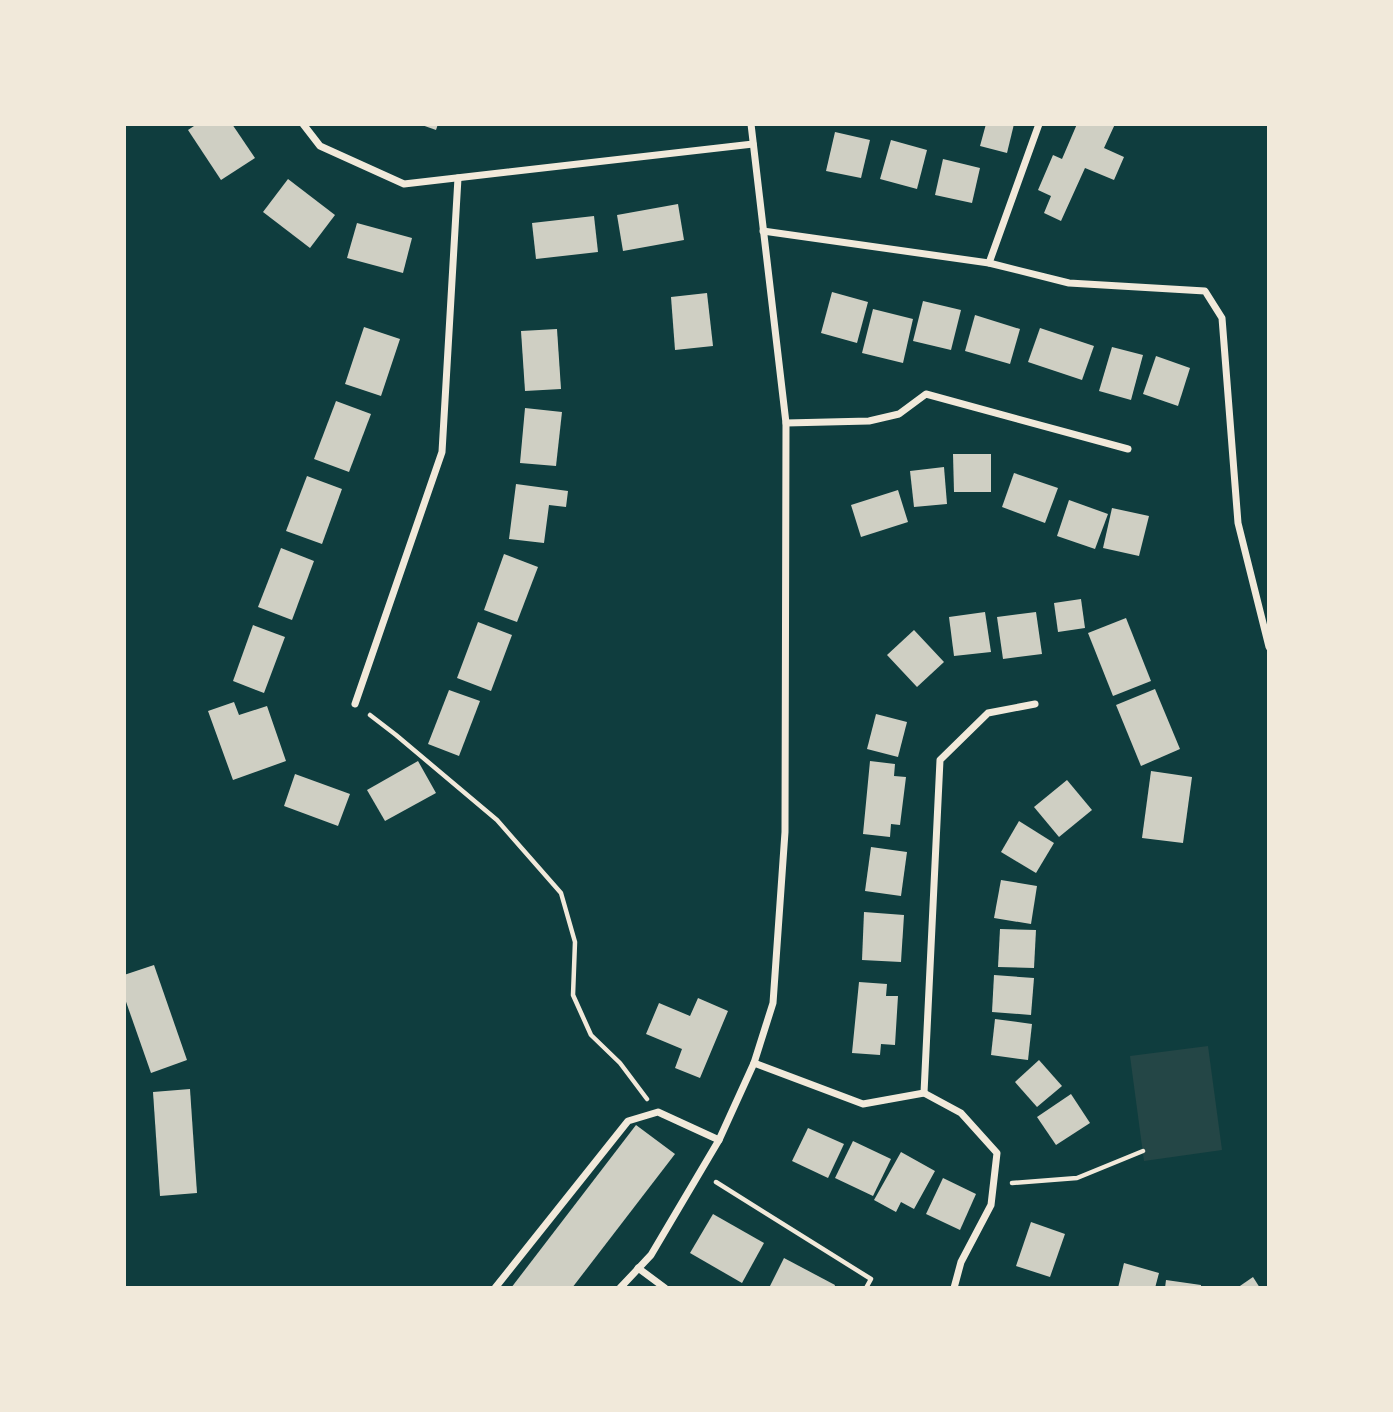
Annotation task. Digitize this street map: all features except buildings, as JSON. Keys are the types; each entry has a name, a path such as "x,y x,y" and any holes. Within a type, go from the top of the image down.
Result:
{"street":[{"path":"303,124 320,146 404,184 753,144"},
{"path":"620,1288 651,1255 719,1140 754,1063 773,1003 785,832 786,423 751,124"},
{"path":"989,263 1039,124"},
{"path":"355,704 442,452 458,178"},
{"path":"763,231 989,263 1069,283 1205,291 1222,318 1238,523 1269,647"},
{"path":"786,423 869,421 899,414 926,394 1128,449"},
{"path":"924,1093 940,760 988,713 1035,704"},
{"path":"754,1063 863,1104 924,1093 961,1113 997,1153 991,1205 961,1262 954,1288"},
{"path":"495,1288 628,1121 658,1112 719,1140"},
{"path":"638,1268 665,1288"}],"path":[{"path":"355,704 396,734 497,820 561,893 575,942 573,995 591,1035 620,1063 634,1083"},
{"path":"994,1184 1077,1178 1143,1151"},
{"path":"700,1172 872,1279 866,1288"}],"shaded area":[{"path":"1208,1046 1222,1150 1144,1161 1130,1056"}]}
